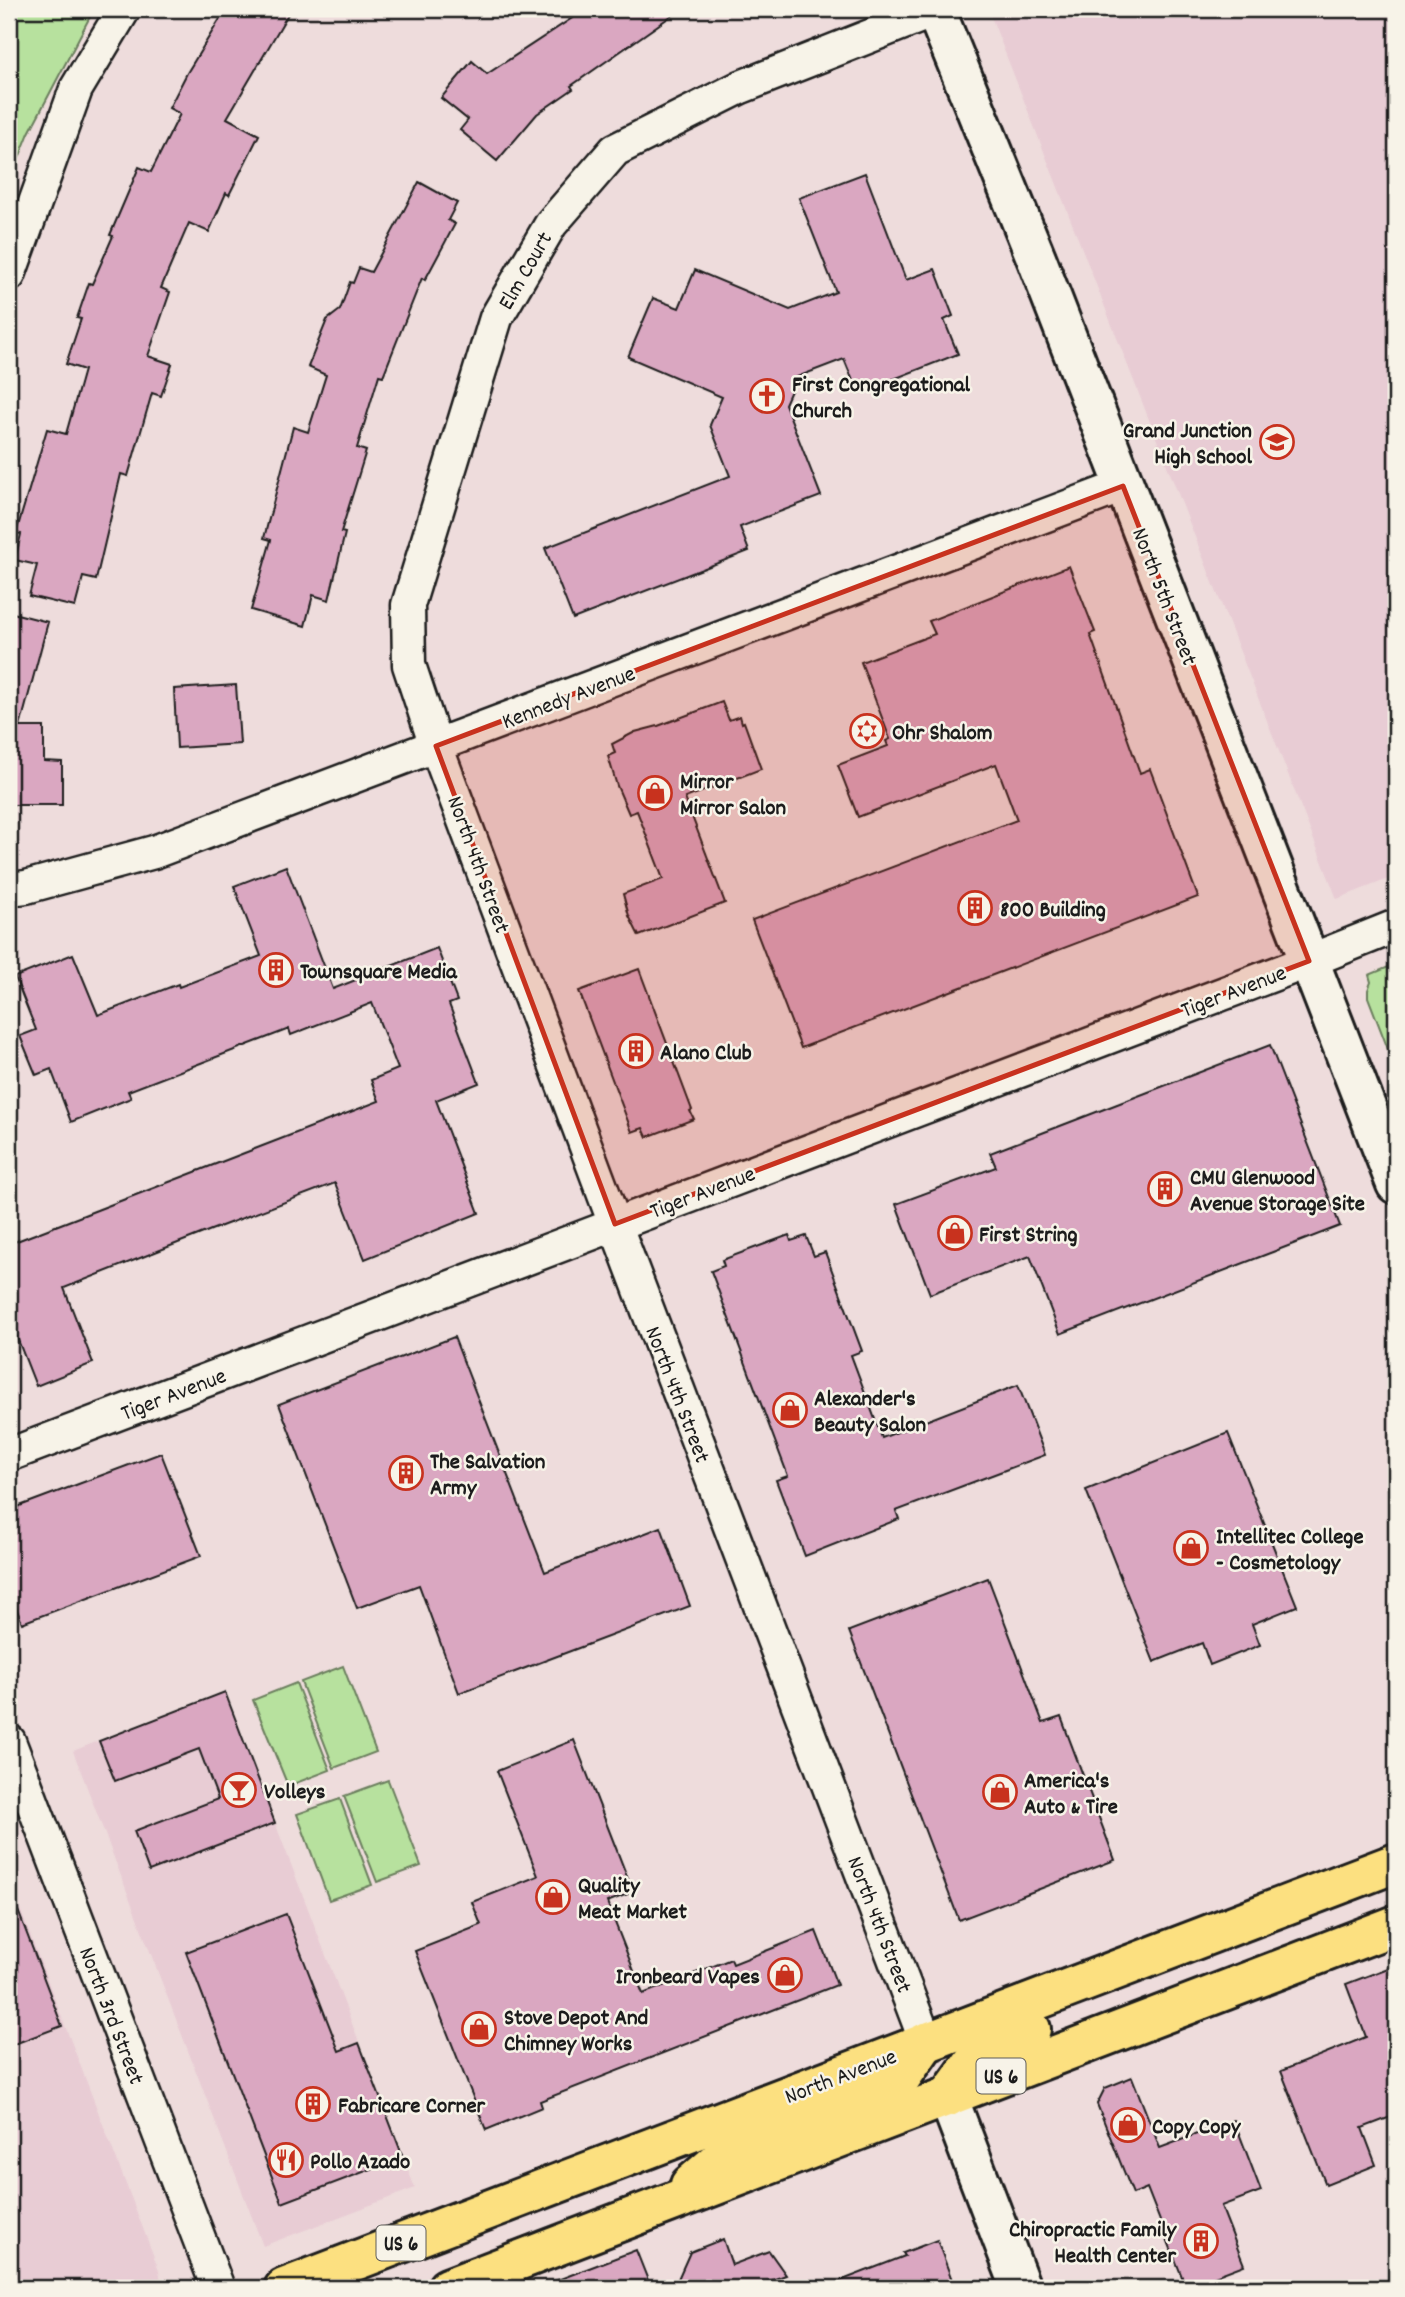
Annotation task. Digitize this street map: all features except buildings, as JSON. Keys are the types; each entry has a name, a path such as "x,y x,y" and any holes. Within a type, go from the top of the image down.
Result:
{"main road":[{"name":"North Avenue","path":"284,2288 1396,1863"},
{"name":"US 6","path":"447,2288 1396,1925"},
{"path":"948,2097 984,2047 1141,1988 1217,1932"},
{"path":"670,2203 731,2150 894,2088 926,2042"},
{"path":"353,2288 434,2258 518,2198"}],"street":[{"path":"9,275 76,89 124,9"},
{"name":"North 5th Street","path":"935,9 1037,261 1396,1184"},
{"name":"Elm Court","path":"436,746 409,665 408,605 496,318 551,224 615,150 741,87 935,9"},
{"name":"Kennedy Avenue","path":"9,889 26,887 154,852 1123,486"},
{"name":"North 4th Street","path":"436,746 926,2042"},
{"name":"Tiger Avenue","path":"9,1455 1396,926"},
{"name":"North 3rd Street","path":"9,1741 218,2288"},
{"path":"948,2097 1021,2288"}],"highlighted area":[{"path":"1123,486 1309,961 615,1224 436,746"}],"shaded area":[{"name":"Grand Junction High School","path":"988,9 1396,9 1396,876 1337,899"},
{"path":"225,1692 415,2188 263,2246 73,1751"},
{"path":"9,1880 159,2270 159,2288 9,2288"}],"green space":[{"path":"9,9 94,9 29,133 9,183"},
{"path":"1396,964 1396,1070 1368,997 1368,990 1371,982 1369,975"},
{"path":"343,1666 376,1752 334,1768 301,1682"},
{"path":"296,1683 330,1770 288,1786 253,1700"},
{"path":"388,1780 421,1866 377,1882 344,1796"},
{"path":"340,1799 372,1885 329,1900 297,1814"}],"place":[{"name":"First Congregational Church","path":"767,396"},
{"name":"Grand Junction High School","path":"1277,442"},
{"name":"Ohr Shalom","path":"867,731"},
{"name":"Mirror Mirror Salon","path":"655,793"},
{"name":"800 Building","path":"975,908"},
{"name":"Townsquare Media","path":"276,970"},
{"name":"Alano Club","path":"636,1051"},
{"name":"CMU Glenwood Avenue Storage Site","path":"1165,1189"},
{"name":"First String","path":"955,1233"},
{"name":"Alexander's Beauty Salon","path":"790,1410"},
{"name":"The Salvation Army","path":"406,1473"},
{"name":"Intellitec College - Cosmetology","path":"1191,1548"},
{"name":"Volleys","path":"239,1790"},
{"name":"America's Auto & Tire","path":"1000,1792"},
{"name":"Quality Meat Market","path":"553,1897"},
{"name":"Ironbeard Vapes","path":"785,1975"},
{"name":"Stove Depot And Chimney Works","path":"479,2029"},
{"name":"Fabricare Corner","path":"313,2104"},
{"name":"Copy Copy","path":"1128,2125"},
{"name":"Pollo Azado","path":"286,2160"},
{"name":"Chiropractic Family Health Center","path":"1201,2241"}]}
